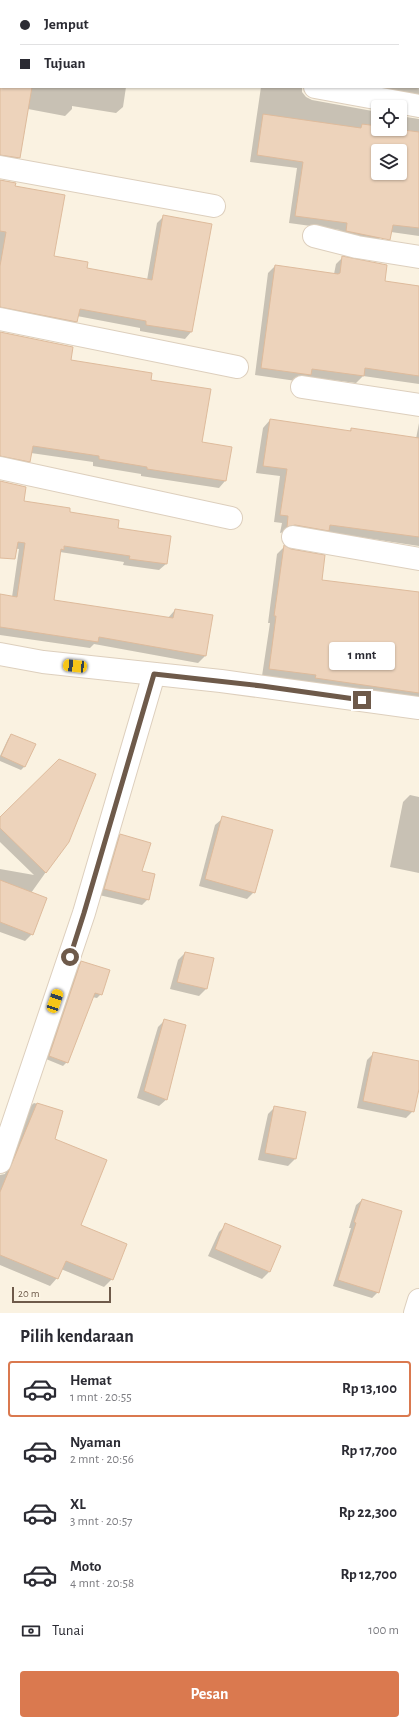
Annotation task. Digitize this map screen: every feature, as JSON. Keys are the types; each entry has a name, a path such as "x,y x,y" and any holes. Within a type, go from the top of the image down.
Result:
{"street":[{"path":"320,88 419,106"},
{"path":"0,167 214,206"},
{"path":"314,236 357,247 419,257"},
{"path":"0,319 238,367"},
{"path":"302,387 419,405"},
{"path":"0,468 230,518"},
{"path":"293,537 419,558"},
{"path":"0,654 43,662 275,688 419,708"},
{"path":"0,1162 84,913 154,674"},
{"path":"415,1313 419,1300"}],"building":[{"path":"0,88 32,88 20,158 0,155"},
{"path":"263,114 361,128 362,124 371,125 371,136 407,136 407,130 419,132 419,228 393,225 390,240 346,231 347,223 295,216 303,162 257,155"},
{"path":"0,180 16,183 15,186 65,195 54,256 88,262 87,268 152,280 163,215 212,224 192,332 146,325 146,321 80,309 77,322 0,307 0,266 6,232 0,231"},
{"path":"342,256 387,265 385,281 419,286 419,376 365,368 364,376 312,369 311,375 261,368 275,265 338,274 340,273"},
{"path":"0,332 73,347 71,360 152,373 151,380 211,389 202,442 232,447 226,481 147,469 147,467 99,459 99,456 33,446 30,462 0,456"},
{"path":"270,419 351,431 351,428 419,438 419,537 330,525 329,531 295,525 287,527 288,516 280,515 287,469 263,466"},
{"path":"0,481 26,487 24,501 70,508 70,512 119,520 118,528 171,536 167,564 129,559 130,556 64,546 64,550 61,549 54,600 173,618 175,609 213,615 206,656 99,637 98,642 0,627 0,594 17,597 25,543 18,542 15,559 0,558"},
{"path":"284,545 291,549 325,555 322,580 419,592 419,693 315,678 316,675 269,669 276,616 274,616"},
{"path":"11,734 36,744 25,767 1,756"},
{"path":"59,759 96,774 69,842 46,873 0,828 0,817"},
{"path":"222,816 273,830 255,893 205,879"},
{"path":"120,834 151,843 142,871 155,874 149,900 104,889"},
{"path":"0,880 47,898 33,935 0,922"},
{"path":"185,952 214,958 207,989 177,982"},
{"path":"81,961 110,970 102,995 95,993 68,1063 49,1056"},
{"path":"164,1019 186,1025 167,1100 144,1091"},
{"path":"373,1052 419,1061 419,1089 414,1112 363,1101"},
{"path":"37,1103 63,1111 55,1139 107,1160 81,1225 127,1244 113,1280 66,1261 58,1279 0,1255 0,1192"},
{"path":"274,1106 306,1112 296,1159 265,1153"},
{"path":"362,1199 402,1211 379,1293 338,1280"},
{"path":"225,1223 281,1246 270,1272 215,1249"}],"route":[{"path":"70,957 154,674 262,686 362,700"}]}
